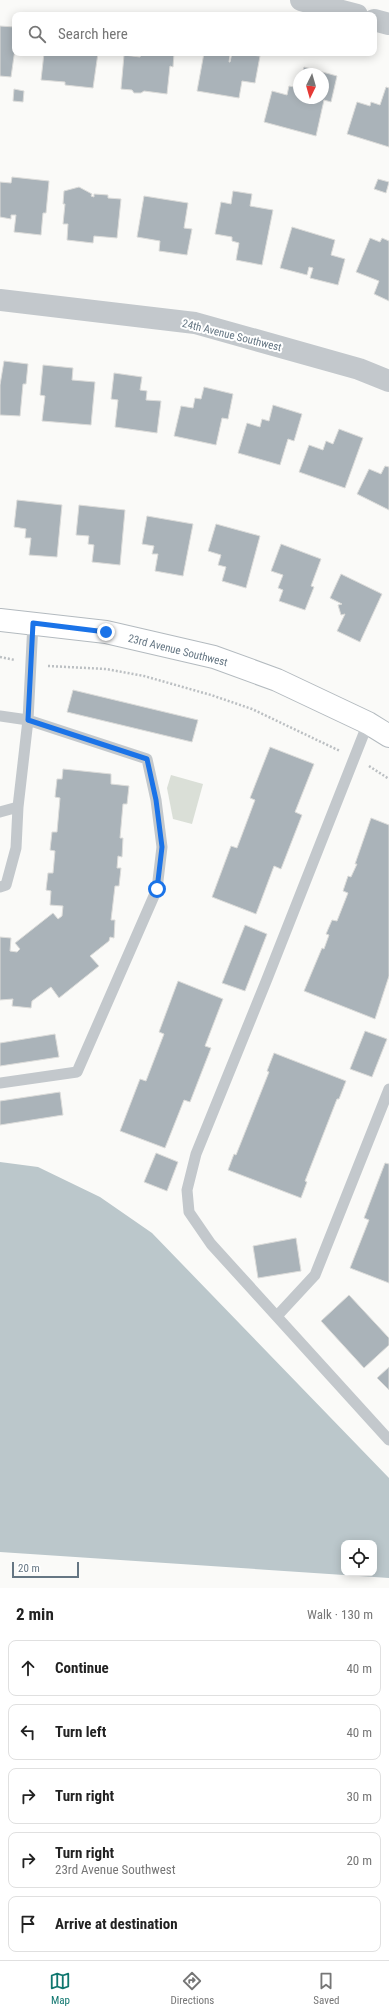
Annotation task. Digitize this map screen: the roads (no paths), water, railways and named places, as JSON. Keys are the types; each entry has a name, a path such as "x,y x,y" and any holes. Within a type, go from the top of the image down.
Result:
{"street":[{"path":"301,0 346,12"},
{"path":"377,21 389,24"},
{"name":"24th Avenue Southwest","path":"0,300 195,323 359,369 389,382"},
{"name":"23rd Avenue Southwest","path":"0,620 106,632 214,657 277,680 368,723 389,736"}],"lane":[{"path":"0,887 6,885 16,848 18,807 28,720 33,623"},
{"path":"0,716 28,720 147,759 156,800 162,847 157,889 78,1072 0,1083"},
{"path":"368,723 268,979 196,1154 188,1190 189,1212 211,1244 389,1440"},
{"path":"0,812 18,807"},
{"path":"277,1316 315,1275 389,1089"}]}
